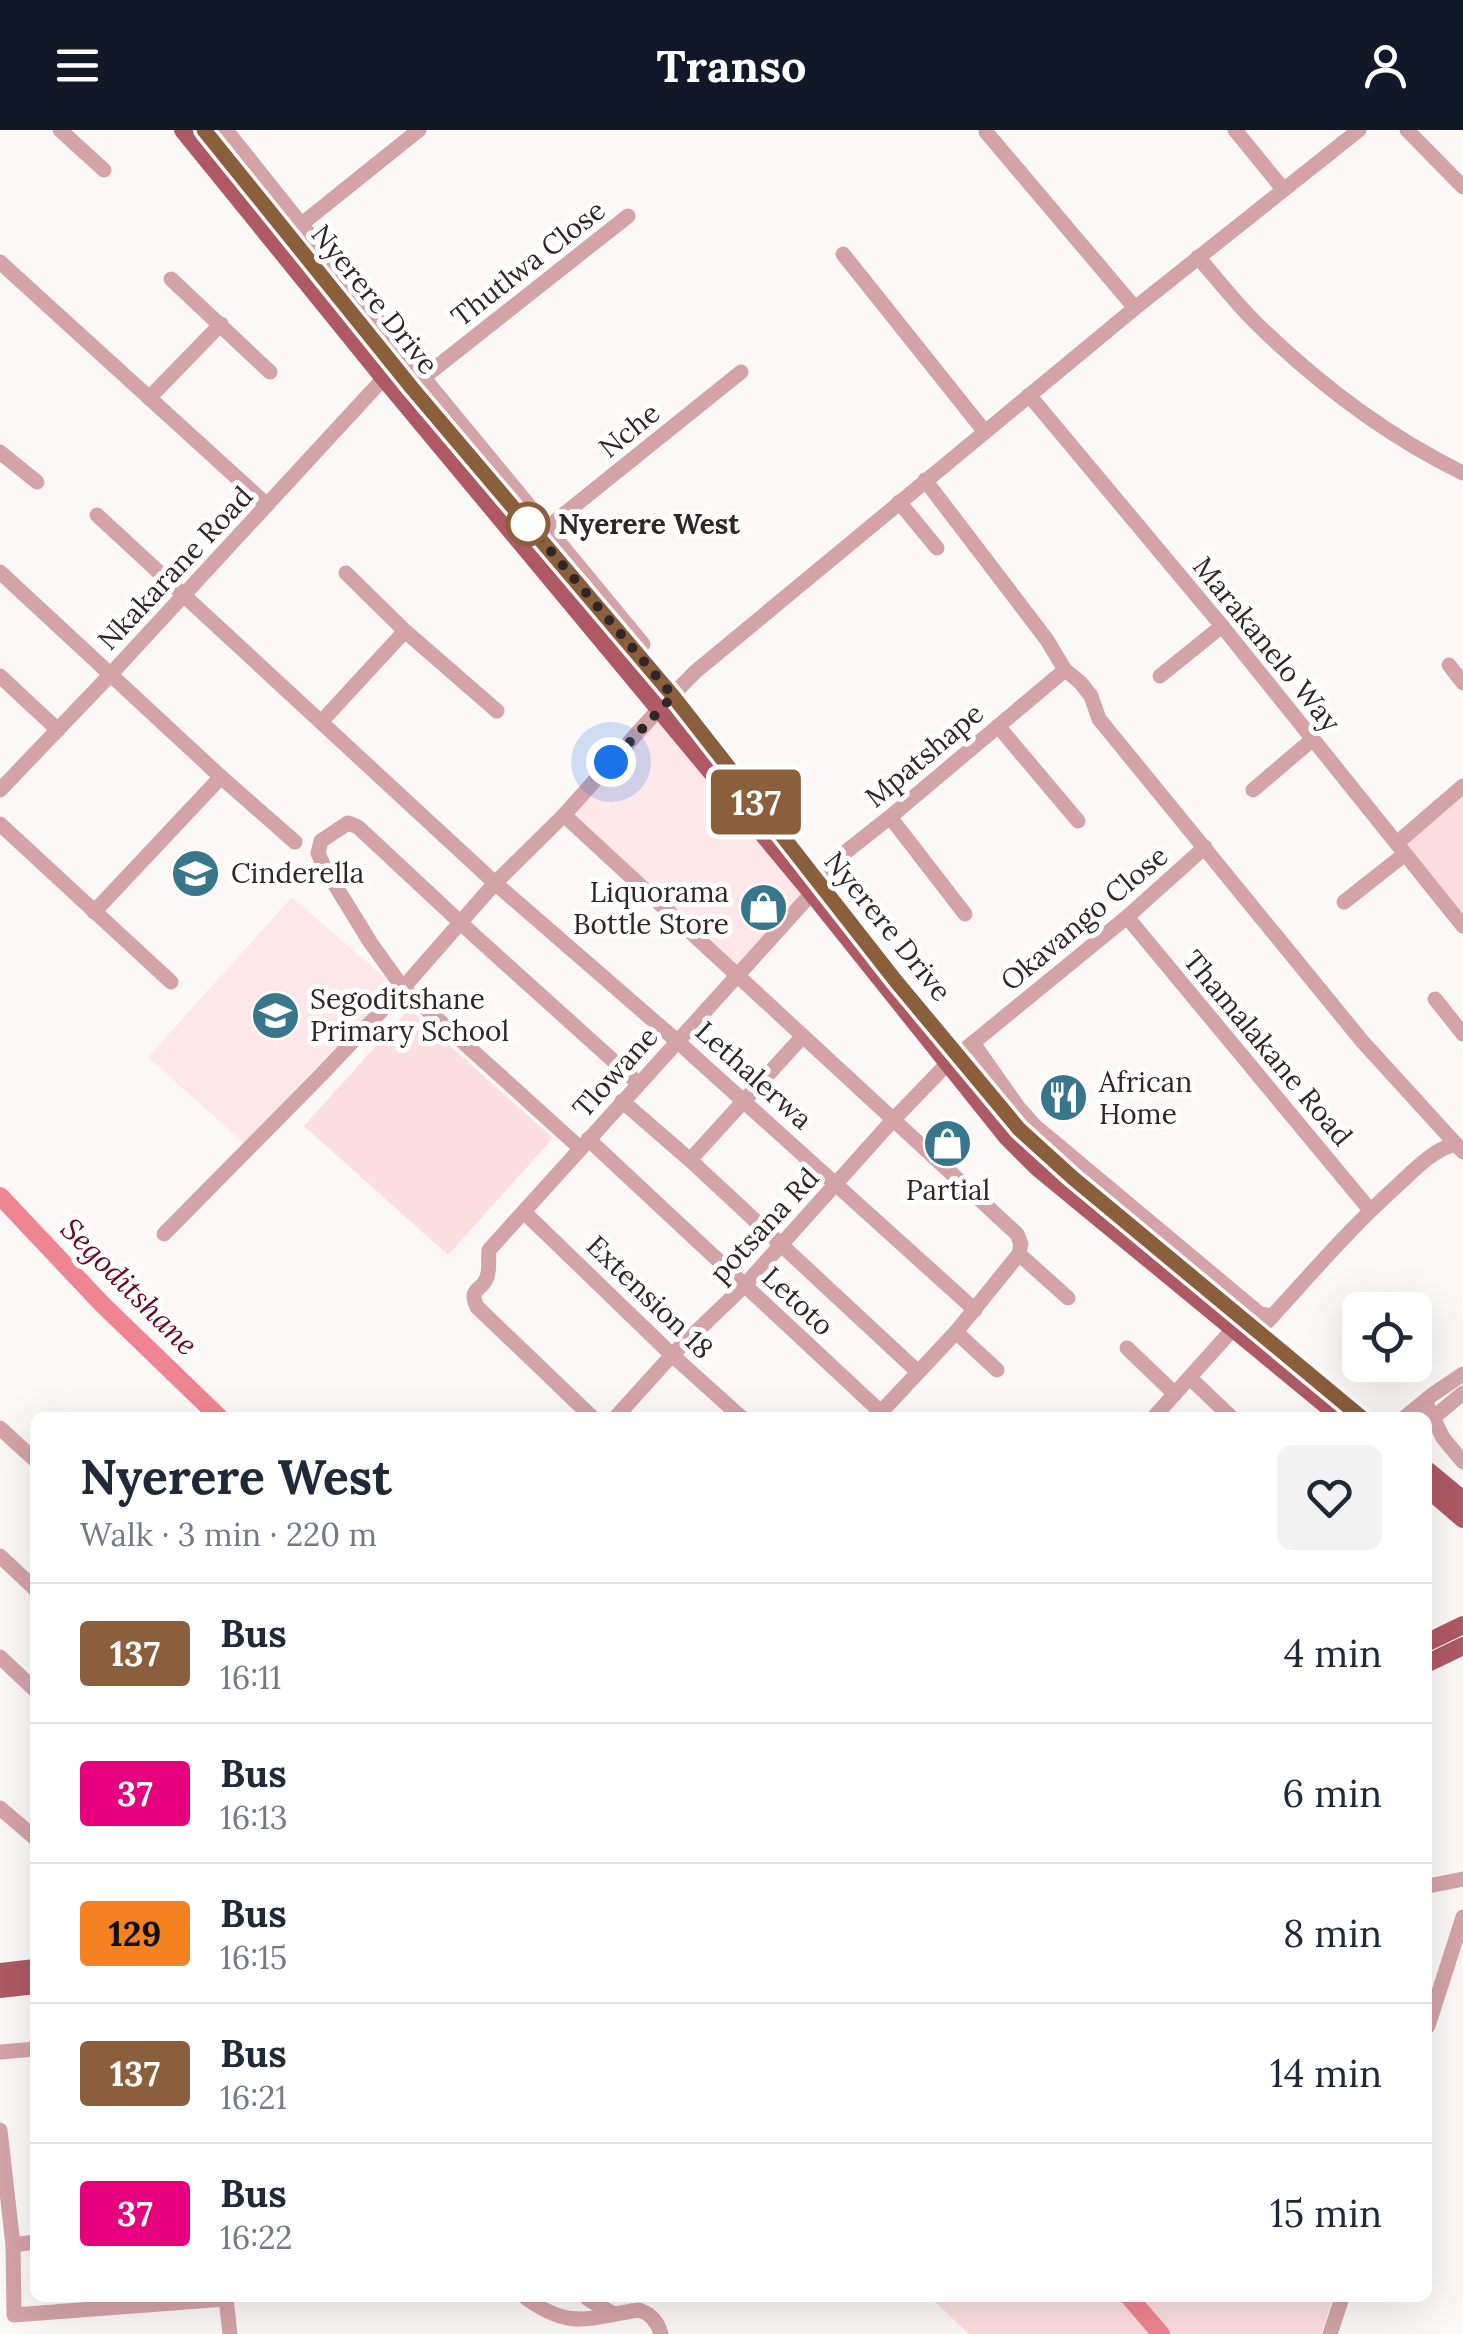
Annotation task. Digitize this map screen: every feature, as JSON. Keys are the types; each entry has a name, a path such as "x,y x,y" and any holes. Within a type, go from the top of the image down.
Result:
{"main road":[{"name":"Nyerere Drive","path":"183,130 288,235 384,378 658,710 813,885"},
{"name":"Nyerere Drive","path":"204,130 288,235 418,382 673,696 813,885 952,1060 996,1124 1037,1167 1335,1412"},
{"name":"Nyerere Drive","path":"952,1060 1043,1152 1355,1412"},
{"path":"1432,1474 1463,1500"},
{"path":"1432,1492 1463,1518"},
{"path":"1432,1640 1463,1625"},
{"path":"1432,1661 1463,1646"},
{"path":"0,1972 30,1969"},
{"path":"0,1989 30,1986"}],"street":[{"path":"60,130 104,170"},
{"path":"226,130 288,235 419,130"},
{"path":"1234,130 1284,189"},
{"path":"164,1234 321,1076 495,884 696,672 1135,308 1358,130"},
{"path":"1407,130 1463,187"},
{"path":"986,132 1135,308"},
{"name":"Thutlwa Close","path":"418,382 628,216"},
{"path":"843,254 986,432"},
{"path":"1198,257 1253,320 1307,370 1407,443 1463,473"},
{"path":"0,262 267,505"},
{"path":"170,279 270,372"},
{"path":"149,398 220,324"},
{"name":"Nche","path":"548,527 742,372"},
{"name":"Nkakarane Road","path":"0,790 384,378"},
{"path":"418,382 548,527 643,644"},
{"name":"Marakanelo Way","path":"1029,395 1222,626 1463,926"},
{"path":"0,452 36,482"},
{"path":"925,480 1047,640 1065,670 1091,696 1099,719 1362,1041 1459,1148"},
{"path":"899,502 937,548"},
{"name":"Lethalerwa","path":"97,515 495,884 677,1040 975,1310"},
{"path":"0,572 296,842"},
{"path":"346,573 405,631 497,711"},
{"path":"1160,676 1222,626"},
{"path":"321,722 405,631"},
{"path":"1449,666 1463,683"},
{"name":"Mpatshape","path":"813,885 1065,670"},
{"path":"0,676 58,730"},
{"path":"998,726 1078,821"},
{"path":"1253,790 1313,739"},
{"path":"94,912 221,777"},
{"path":"1344,902 1463,786"},
{"path":"564,815 1017,1234 1022,1244 1019,1254 886,1412"},
{"path":"890,816 964,914"},
{"name":"Letoto","path":"460,923 352,823 340,826 318,846 324,866 403,988 584,1143 881,1412"},
{"path":"0,824 171,982"},
{"name":"Okavango Close","path":"952,1060 1206,848"},
{"name":"Tlowane","path":"588,1412 477,1307 474,1293 487,1277 489,1250 813,885"},
{"name":"Thamalakane Road","path":"1127,917 1370,1210"},
{"path":"460,923 638,1083"},
{"path":"1435,999 1463,1034"},
{"path":"690,1160 803,1036"},
{"path":"973,1043 1034,1126 1260,1314 1272,1316"},
{"name":"potsana Rd","path":"620,1412 672,1355 744,1286 952,1060"},
{"path":"622,1101 918,1372"},
{"path":"1258,1331 1370,1210 1442,1148 1459,1148"},
{"name":"Extension 18","path":"524,1212 735,1412"},
{"path":"1019,1254 1068,1298"},
{"path":"1158,1412 1234,1328"},
{"path":"956,1332 997,1370"},
{"path":"1127,1348 1175,1394"},
{"path":"1410,1412 1463,1374"},
{"path":"1190,1378 1226,1412"},
{"path":"1463,1393 1433,1418 1463,1462"},
{"path":"1425,1400 1430,1412"},
{"path":"0,1428 30,1455"},
{"path":"0,1556 30,1583"},
{"path":"0,1657 30,1685"},
{"path":"0,1808 30,1834"},
{"path":"1432,1885 1463,1880"},
{"path":"1432,2014 1463,1917"},
{"path":"0,2052 30,2049"},
{"path":"0,2130 13,2244 9,2307 16,2334"},
{"path":"13,2244 30,2242"},
{"path":"9,2307 130,2302"},
{"path":"226,2302 230,2334"},
{"path":"532,2302 554,2316 570,2320 639,2310 654,2319 661,2334"},
{"path":"594,2302 613,2314"},
{"path":"1330,2334 1341,2302"}],"shaded area":[{"path":"662,710 807,890 734,967 564,809"},
{"path":"1463,789 1463,924 1397,843"},
{"name":"Segoditshane Primary School","path":"292,897 394,986 244,1143 148,1057"},
{"path":"409,1009 553,1138 448,1255 304,1126"},
{"path":"935,2302 1332,2302 1321,2334 969,2334"}],"waterway":[{"name":"Segoditshane","path":"0,1196 103,1305 214,1412"},
{"name":"Segoditshane","path":"1133,2302 1161,2334"}],"bus line":[{"name":"137","path":"204,130 412,388 673,696 895,980 1019,1129 1355,1412"}],"place":[{"name":"Nyerere West","path":"528,524"},
{"name":"Cinderella","path":"196,873"},
{"name":"Liquorama Bottle Store","path":"764,908"},
{"name":"Segoditshane Primary School","path":"275,1015"},
{"name":"African Home","path":"1064,1098"},
{"name":"Partial","path":"948,1143"}],"route":[{"path":"528,524 673,696 611,762"}]}
